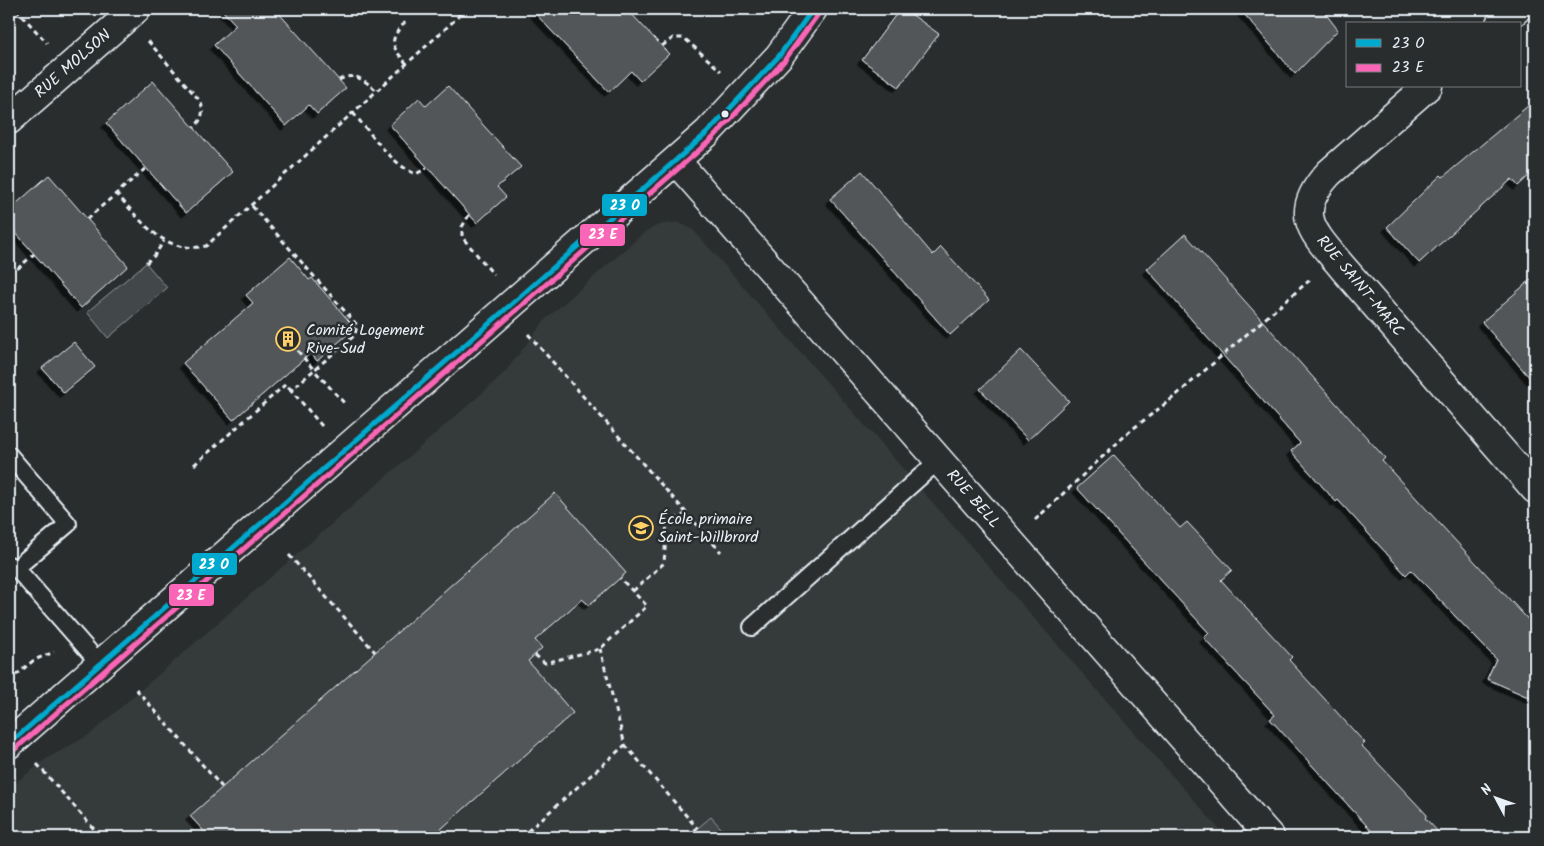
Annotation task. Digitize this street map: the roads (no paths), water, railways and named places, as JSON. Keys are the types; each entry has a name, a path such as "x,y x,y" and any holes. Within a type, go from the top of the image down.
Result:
{"street":[{"name":"RUE MOLSON","path":"9,120 136,9"},
{"path":"9,744 676,161 758,81 779,56 813,9"},
{"path":"1502,22 1517,9"},
{"name":"RUE SAINT-MARC","path":"1426,88 1329,173 1315,188 1309,204 1309,220 1315,233 1343,268 1535,489"},
{"name":"RUE BELL","path":"676,161 1270,837"}],"lane":[{"path":"9,455 68,524 12,566 100,664"},
{"path":"752,627 939,460"}],"place":[{"name":"Comité Logement Rive-Sud","path":"288,339"},
{"name":"École primaire Saint-Willbrord","path":"641,528"}]}
